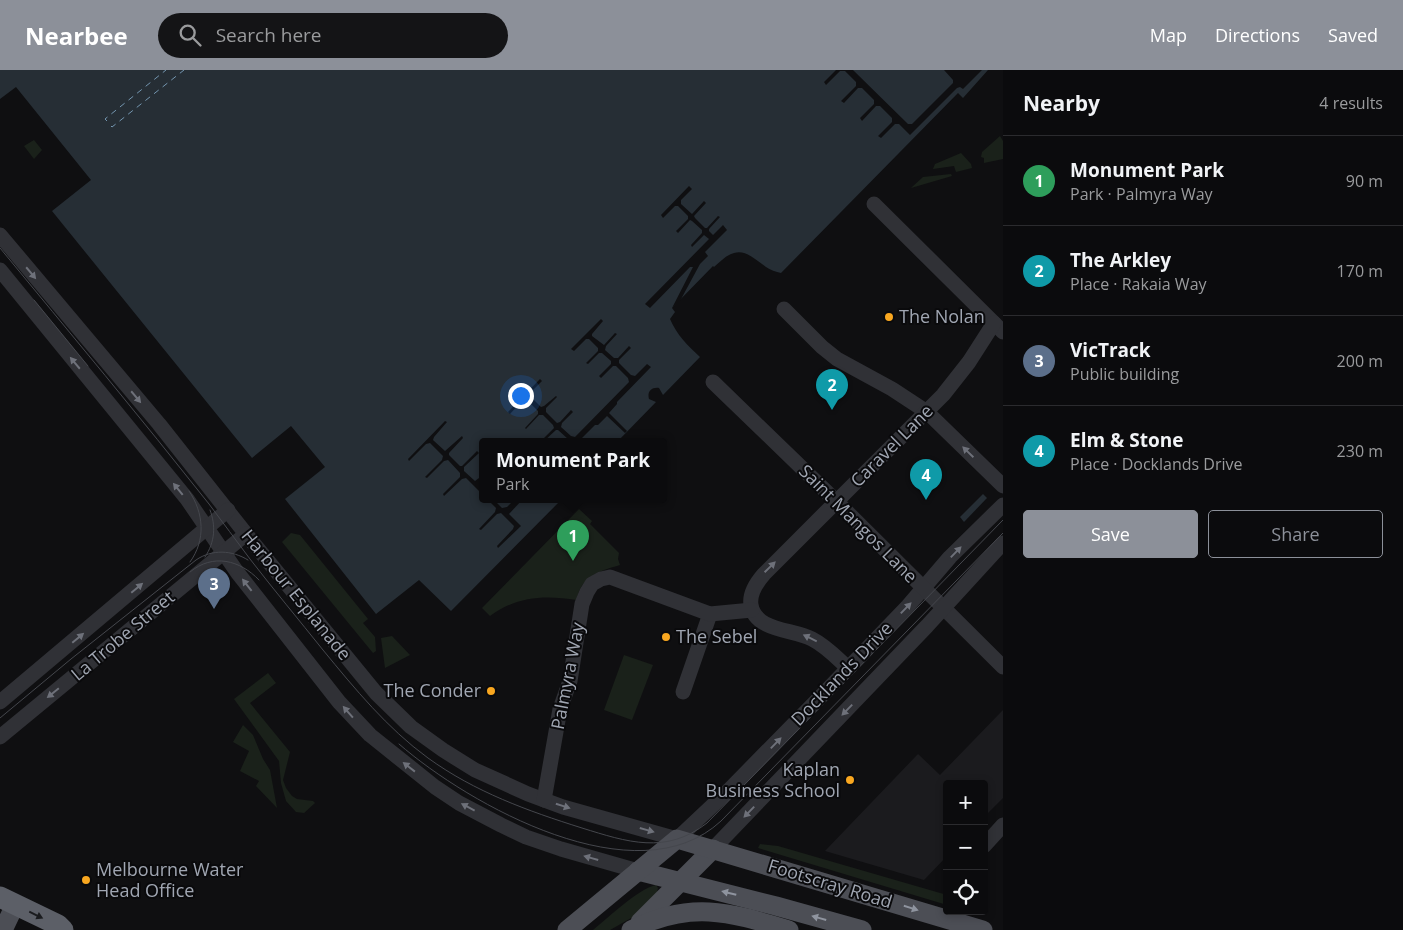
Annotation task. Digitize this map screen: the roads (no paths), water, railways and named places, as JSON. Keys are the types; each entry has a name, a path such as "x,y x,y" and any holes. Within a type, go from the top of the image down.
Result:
{"highway":[{"path":"7,901 63,928"}],"main road":[{"path":"567,930 677,839"},
{"name":"Footscray Road","path":"677,839 964,918 983,930"},
{"path":"631,930 713,849"},
{"name":"Footscray Road","path":"638,871 862,930"},
{"path":"3,930 7,901"},
{"path":"631,930 665,916 707,911 746,917 789,930"}],"street":[{"path":"874,204 998,327"},
{"name":"Harbour Esplanade","path":"0,235 159,424 246,534 376,692 411,727 475,770 544,800 677,839"},
{"name":"Harbour Esplanade","path":"0,270 187,499 223,553 348,713 370,735 421,776 460,803 517,833 561,849 638,871"},
{"path":"784,309 822,347 837,359 892,389 927,412 1003,486"},
{"name":"Caravel Lane","path":"752,610 752,594 760,578 927,412 998,327"},
{"name":"Saint Mangos Lane","path":"713,382 1003,667"},
{"name":"Docklands Drive","path":"677,839 729,790 908,606 950,557 1003,505"},
{"name":"La Trobe Street","path":"0,702 228,510"},
{"name":"La Trobe Street","path":"0,737 246,534"},
{"name":"Docklands Drive","path":"713,849 944,608 1003,543"},
{"name":"Palmyra Way","path":"544,800 560,709 569,687 582,604 592,584 606,577 620,580 710,614"},
{"path":"683,692 710,614 752,610 762,622 801,634 817,642 848,668"},
{"path":"988,842 1003,825"}],"tram line":[{"path":"0,248 183,472 323,650 385,721 428,758 483,791 542,815 615,838 646,843 661,842 692,833 707,823 1003,520"},
{"path":"34,300 88,366"},
{"path":"189,491 198,508 201,526 199,545 190,562"},
{"path":"205,557 211,546 214,534 210,510"},
{"path":"399,744 429,768 467,793 509,816 555,835 601,847 645,850 686,843 721,821 1003,533"},
{"path":"0,718 71,659 202,556 222,552 235,554 248,560"},
{"path":"190,572 208,562 226,561 252,573 259,580"}],"place":[{"name":"The Nolan","path":"889,317"},
{"name":"The Arkley","path":"832,410"},
{"name":"Elm & Stone","path":"926,500"},
{"name":"Monument Park","path":"573,561"},
{"name":"VicTrack","path":"214,609"},
{"name":"The Sebel","path":"666,637"},
{"name":"The Conder","path":"491,691"},
{"name":"Kaplan Business School","path":"850,780"},
{"name":"Melbourne Water Head Office","path":"86,880"}]}
